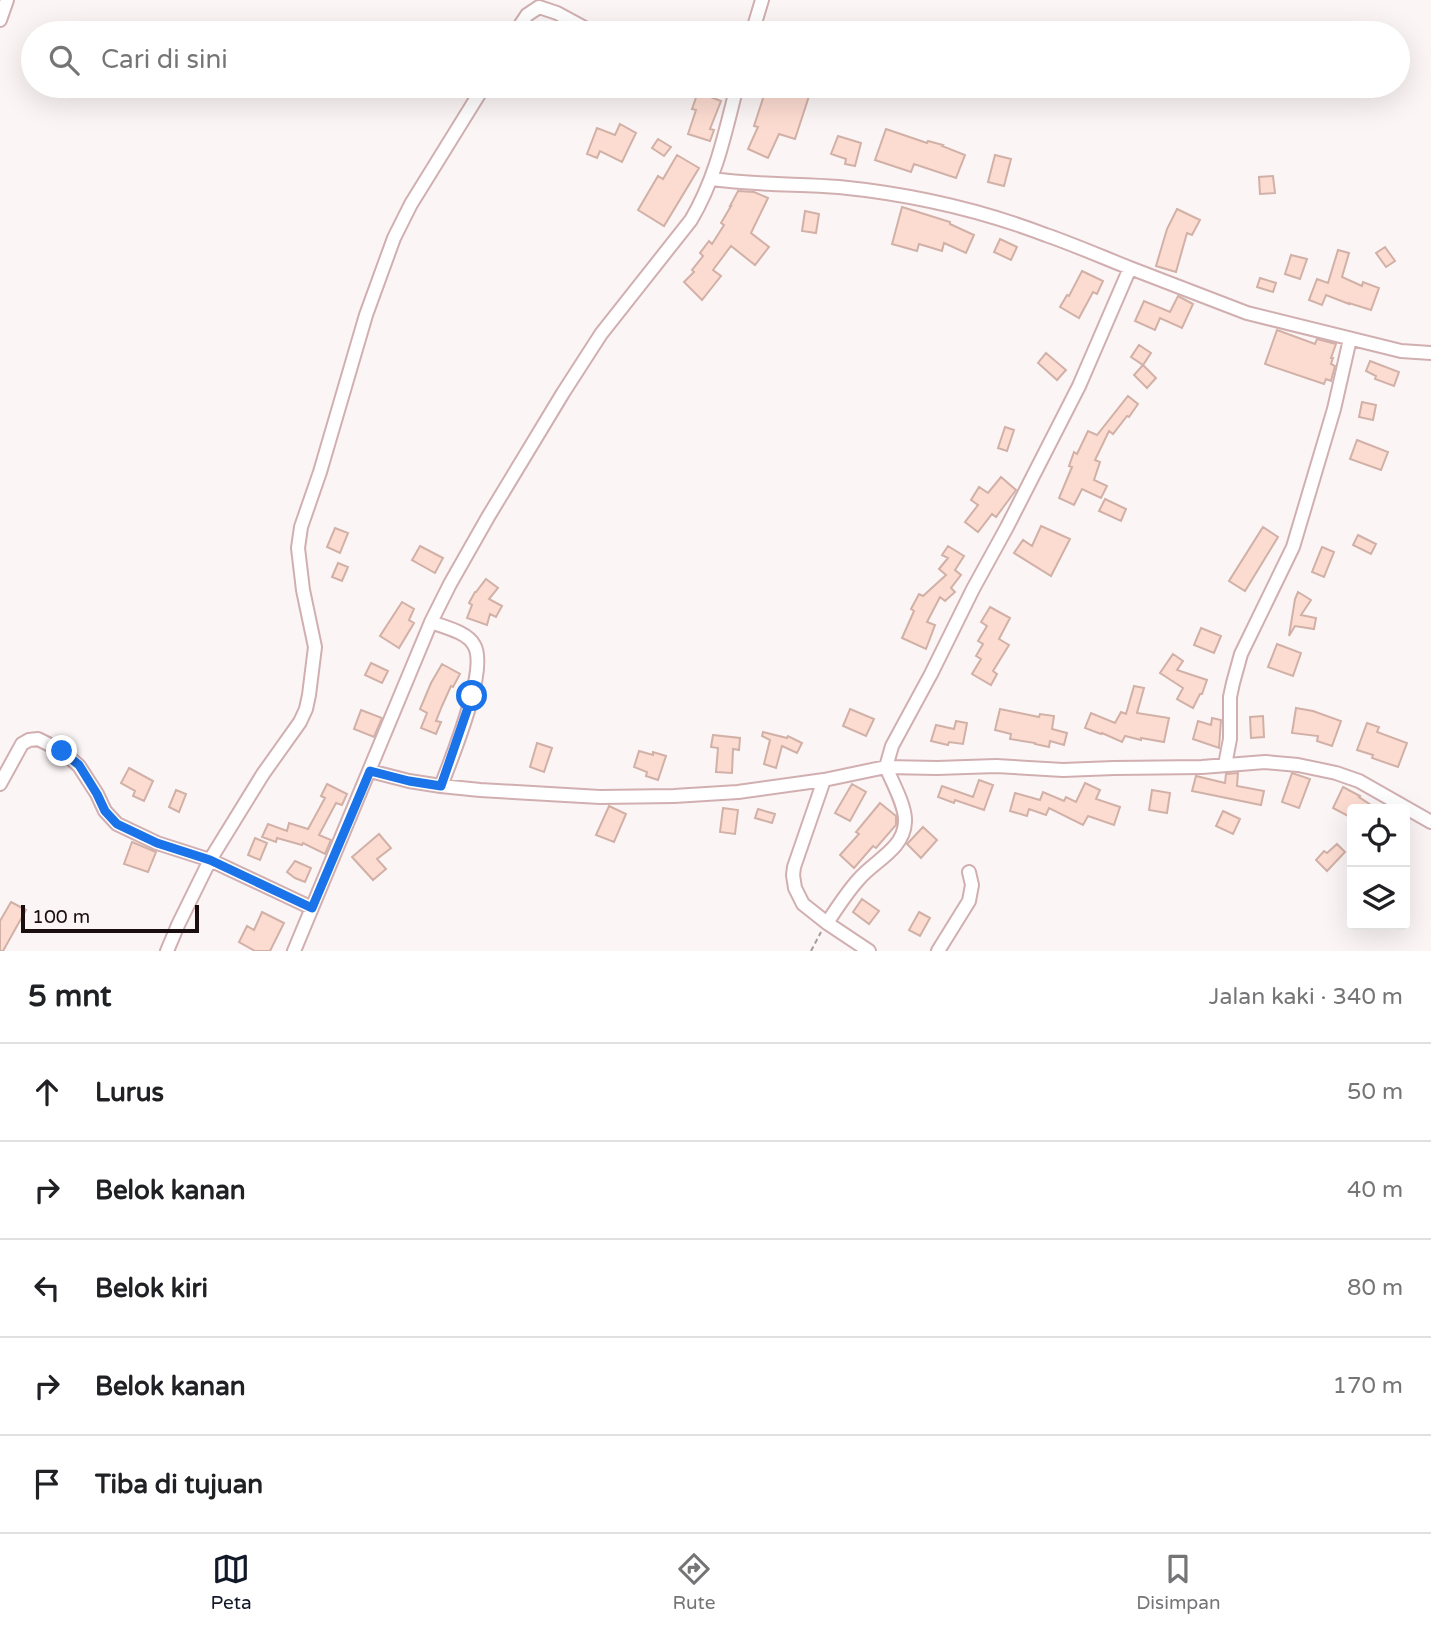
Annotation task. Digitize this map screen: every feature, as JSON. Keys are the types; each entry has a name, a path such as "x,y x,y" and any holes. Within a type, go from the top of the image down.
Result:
{"street":[{"path":"0,20 6,0"},
{"path":"756,21 762,0"},
{"path":"523,21 539,7 571,21"},
{"path":"167,951 210,860 262,774 300,722 306,709 315,647 303,590 298,548 301,527 366,315 394,238 411,204 477,98"},
{"path":"293,951 431,622 465,556 601,334 691,220 712,179 734,98"},
{"path":"712,179 840,187 908,197 970,211 1045,234 1247,313 1350,340 1401,351 1431,353"},
{"path":"827,923 860,877 894,847 904,832 904,808 886,767 892,746 1079,386 1130,268"},
{"path":"1225,765 1230,739 1230,697 1241,654 1293,547 1334,410 1350,340"},
{"path":"431,622 461,634 474,644 478,662 468,709 441,786"},
{"path":"0,785 22,744 38,739 62,751 79,765 105,811 117,824 157,843 210,860 312,908"},
{"path":"370,771 441,786 600,797 738,792 824,780 886,767 996,766 1063,770 1202,767 1265,762 1298,765 1359,781 1431,822"},
{"path":"824,780 799,849 793,875 795,888 803,904 869,951"},
{"path":"938,951 969,901 972,885 969,872"}],"path":[{"path":"811,951 827,923"}],"building":[{"path":"696,98 721,101 710,129 714,130 710,141 688,134 696,110 692,109"},
{"path":"763,98 808,98 795,139 779,134 768,158 748,149 758,127 754,126"},
{"path":"620,124 636,133 622,162 600,151 597,158 587,154 597,128 615,135"},
{"path":"886,129 927,143 928,141 943,145 965,155 956,178 914,164 911,172 875,160"},
{"path":"838,136 861,143 855,166 845,164 846,159 831,154"},
{"path":"658,139 671,147 664,156 652,148"},
{"path":"677,155 699,168 664,226 638,210 658,176 663,179"},
{"path":"995,155 1011,159 1004,186 988,182"},
{"path":"1273,176 1275,193 1260,194 1259,177"},
{"path":"738,191 754,192 768,198 751,233 769,247 755,265 731,246 713,270 721,276 702,300 684,282 694,272 692,270 703,256 700,253 709,241 712,244 724,225 721,223"},
{"path":"902,207 950,222 974,235 966,253 944,243 942,251 919,244 917,251 892,244"},
{"path":"1177,209 1200,220 1192,235 1187,233 1176,272 1156,266 1167,229"},
{"path":"805,211 819,214 816,233 802,231"},
{"path":"1000,239 1017,247 1011,260 994,252"},
{"path":"1385,247 1395,261 1386,267 1376,253"},
{"path":"1338,250 1349,253 1342,277 1362,286 1363,282 1379,288 1371,310 1326,295 1322,305 1309,300 1317,279 1328,283"},
{"path":"1291,255 1307,259 1300,279 1285,274"},
{"path":"1082,271 1103,281 1097,294 1093,292 1079,318 1060,307"},
{"path":"1260,278 1276,283 1273,292 1257,287"},
{"path":"1178,296 1193,304 1182,328 1160,318 1155,330 1135,321 1144,301 1170,312"},
{"path":"1277,330 1315,344 1317,339 1336,344 1331,358 1331,364 1335,366 1331,381 1326,379 1324,384 1265,364"},
{"path":"1139,345 1151,353 1143,365 1131,357"},
{"path":"1046,353 1066,370 1057,380 1038,363"},
{"path":"1370,361 1399,372 1394,386 1375,379 1376,376 1366,371"},
{"path":"1143,365 1156,378 1147,388 1134,375"},
{"path":"1128,396 1138,404 1113,434 1109,431 1095,460 1100,462 1094,480 1107,486 1101,498 1082,489 1074,505 1059,498 1072,467 1069,466 1074,452 1077,454 1088,431 1097,435"},
{"path":"1362,402 1376,405 1373,420 1359,417"},
{"path":"1005,427 1014,430 1007,451 998,448"},
{"path":"1357,440 1388,452 1381,470 1350,459"},
{"path":"1001,477 1016,490 996,517 992,514 978,532 965,522 978,505 971,500 979,487 988,493"},
{"path":"1105,499 1126,509 1121,521 1099,511"},
{"path":"1041,526 1070,539 1051,576 1014,553 1023,540 1032,546"},
{"path":"1263,527 1278,537 1245,591 1229,581"},
{"path":"335,528 348,533 340,553 327,547"},
{"path":"1358,535 1376,544 1371,554 1353,545"},
{"path":"420,546 443,558 435,573 412,560"},
{"path":"948,546 964,556 955,570 961,575 951,588 955,592 945,601 940,597 927,622 935,625 926,649 902,638 919,594 923,596 946,575 939,569 948,558 942,555"},
{"path":"1322,547 1334,552 1324,577 1312,572"},
{"path":"338,563 348,567 342,581 332,577"},
{"path":"486,579 498,588 489,599 502,606 496,617 490,614 487,625 467,618 472,605 469,603"},
{"path":"1298,592 1311,600 1301,615 1316,618 1314,629 1295,626 1289,636 1295,599"},
{"path":"402,602 414,609 409,620 414,623 399,648 380,636"},
{"path":"990,607 1010,618 999,639 1009,645 993,671 997,674 991,685 972,674 981,659 976,656 983,644 978,641 987,626 981,622"},
{"path":"1201,628 1221,636 1214,653 1194,645"},
{"path":"1277,644 1301,653 1293,676 1268,667"},
{"path":"1173,654 1183,661 1177,670 1207,680 1193,708 1177,699 1183,688 1160,673"},
{"path":"371,663 388,671 382,683 365,675"},
{"path":"442,664 460,674 453,687 451,686 436,721 441,722 436,734 421,728 427,713 420,709"},
{"path":"1134,686 1144,688 1137,713 1169,718 1164,742 1125,736 1122,742 1085,728 1091,713 1115,723 1121,712 1126,714"},
{"path":"1296,708 1341,721 1332,746 1317,741 1318,736 1292,733"},
{"path":"850,709 874,719 866,736 843,726"},
{"path":"1000,709 1039,717 1040,714 1054,716 1052,729 1067,733 1064,745 1050,741 1049,747 1010,739 1011,734 995,730"},
{"path":"361,710 382,718 374,737 354,729"},
{"path":"1263,716 1264,737 1251,738 1250,717"},
{"path":"1212,718 1221,720 1219,748 1193,739 1198,721 1211,725"},
{"path":"956,721 967,723 963,744 949,742 948,745 931,741 936,725 954,729"},
{"path":"1367,723 1379,727 1377,732 1407,743 1398,767 1357,750"},
{"path":"763,732 787,738 788,736 802,743 797,753 782,746 776,768 764,764 770,740 762,736"},
{"path":"713,735 740,738 739,750 733,749 732,773 716,772 718,748 711,747"},
{"path":"537,743 552,748 544,772 530,767"},
{"path":"639,751 666,756 658,780 646,776 647,772 634,767"},
{"path":"129,768 153,781 144,801 133,796 135,791 121,783"},
{"path":"1238,773 1237,786 1264,791 1261,805 1192,791 1196,776 1225,783 1226,774"},
{"path":"1292,773 1310,779 1299,808 1282,802"},
{"path":"979,780 993,785 984,810 938,797 942,786 973,797"},
{"path":"1085,783 1100,790 1096,799 1120,807 1114,825 1088,816 1083,825 1049,808 1046,815 1029,809 1027,816 1010,811 1015,793 1040,800 1043,792 1064,801 1066,797 1076,802"},
{"path":"327,784 347,794 342,805 336,803 319,835 331,840 325,854 303,843 302,845 277,838 276,842 262,837 268,824 287,831 289,823 308,829 325,798 321,796"},
{"path":"852,784 866,792 850,821 835,813"},
{"path":"1343,787 1370,804 1347,804 1347,815 1333,808"},
{"path":"176,790 186,794 179,812 169,807"},
{"path":"1152,790 1170,793 1167,813 1149,810"},
{"path":"880,803 896,816 896,825 854,868 840,855 859,834 856,832"},
{"path":"609,806 626,814 614,842 596,835"},
{"path":"723,808 738,810 735,834 720,832"},
{"path":"758,809 775,814 772,823 755,818"},
{"path":"1223,811 1240,819 1233,834 1216,826"},
{"path":"923,827 937,840 921,858 907,844"},
{"path":"379,834 391,848 377,859 386,869 373,880 352,857"},
{"path":"255,838 267,843 260,860 248,855"},
{"path":"132,842 156,852 148,872 124,864"},
{"path":"1337,844 1345,852 1327,871 1316,860 1324,851 1327,853"},
{"path":"295,861 311,868 305,882 287,872"},
{"path":"862,899 879,911 869,924 853,912"},
{"path":"11,902 26,910 3,951 0,951 0,921"},
{"path":"262,912 284,923 270,951 255,951 239,942 247,926 254,930"},
{"path":"919,912 930,918 920,936 909,930"}],"route":[{"path":"62,751 79,765 105,811 117,824 141,837 210,860 312,908 370,771 441,786 472,696"}]}
